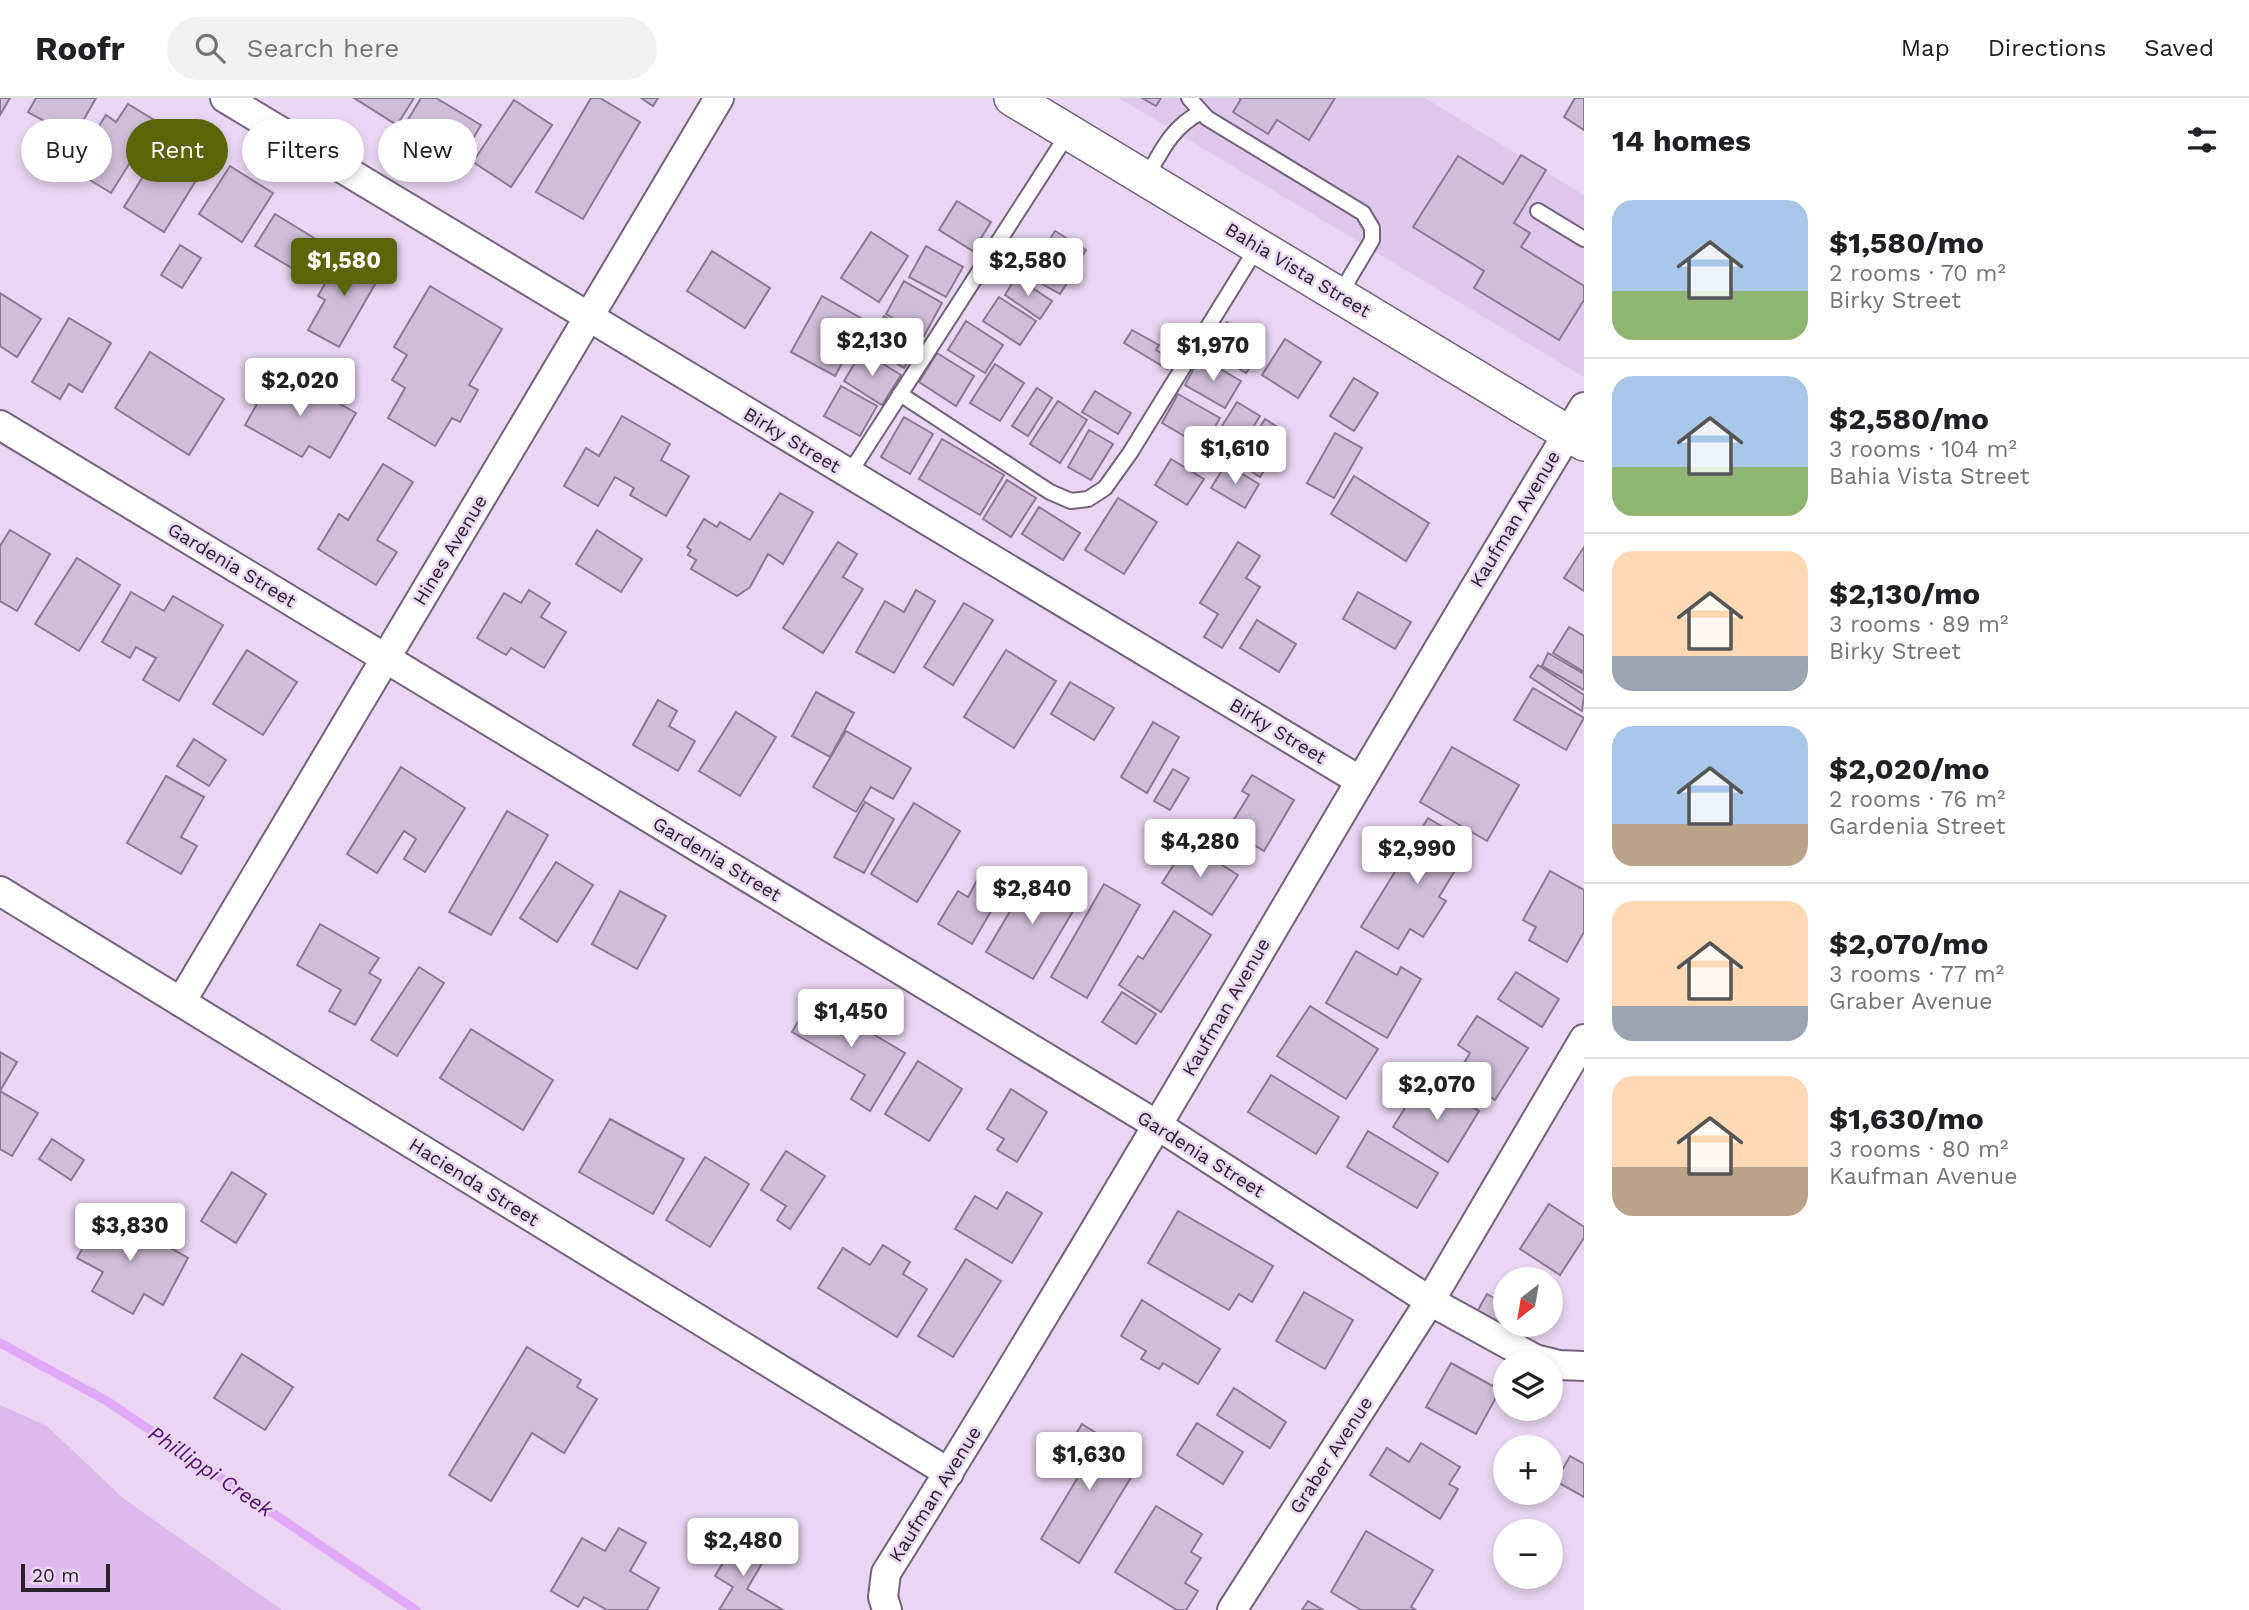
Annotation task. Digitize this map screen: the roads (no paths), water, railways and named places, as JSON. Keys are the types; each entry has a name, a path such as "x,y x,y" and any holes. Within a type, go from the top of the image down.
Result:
{"street":[{"name":"Birky Street","path":"225,98 1359,780"},
{"name":"Hines Avenue","path":"181,1002 719,98"},
{"name":"Bahia Vista Street","path":"1012,98 1339,296 1579,428"},
{"name":"Gardenia Street","path":"0,425 1157,1125 1430,1301"},
{"name":"Kaufman Avenue","path":"887,1610 883,1597 886,1573 949,1473 1157,1125 1359,780 1579,428"},
{"name":"Hacienda Street","path":"0,891 949,1473"},
{"name":"Graber Avenue","path":"1232,1610 1430,1301 1584,1039"},
{"path":"1430,1301 1535,1359 1559,1365 1584,1366"}],"lane":[{"path":"1189,98 1201,113 1363,213 1371,228 1372,240 1339,296"},
{"path":"1146,178 1171,133 1183,122 1201,113"},
{"path":"849,474 1069,132"},
{"path":"1538,211 1584,239"},
{"path":"900,394 1050,492 1071,501 1088,499 1105,488 1130,453 1258,246"}],"waterway":[{"name":"Phillippi Creek","path":"0,1343 107,1401 416,1610"}]}
